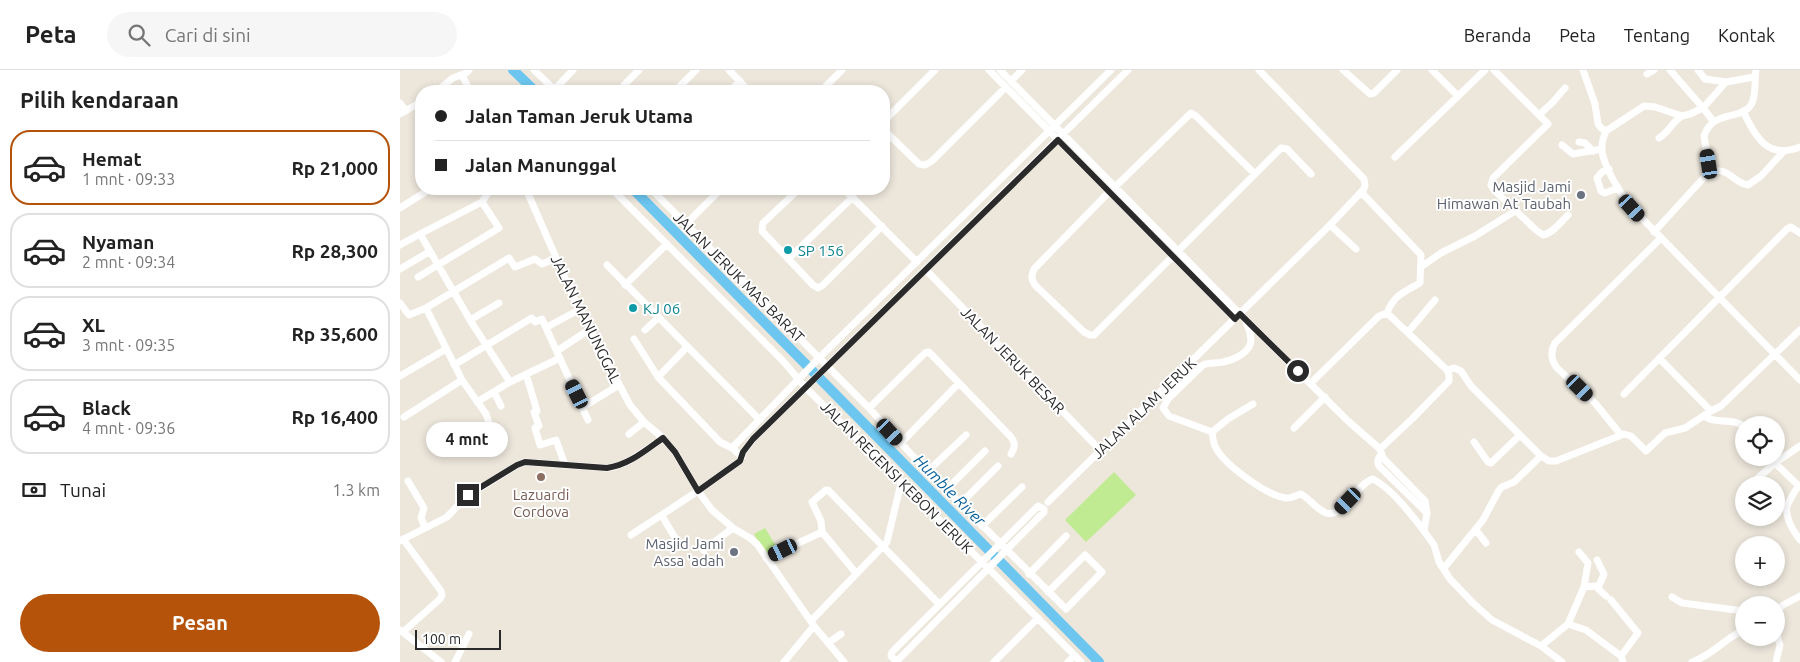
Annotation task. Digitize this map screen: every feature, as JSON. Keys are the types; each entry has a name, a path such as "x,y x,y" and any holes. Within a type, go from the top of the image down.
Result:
{"street":[{"path":"444,85 469,70"},
{"path":"560,85 573,70"},
{"path":"624,85 639,70"},
{"path":"681,85 696,70"},
{"path":"729,70 744,85"},
{"path":"826,85 842,70"},
{"path":"890,115 935,70"},
{"path":"989,70 1008,84 1237,316 1246,320 1381,452"},
{"path":"1000,70 1008,84"},
{"path":"890,136 919,164 925,165 932,161 1022,70"},
{"path":"732,448 817,360 1111,70"},
{"path":"631,535 662,516 740,461 743,452 753,439 1128,70"},
{"path":"1259,70 1365,182 1364,189 1360,192 1421,255 1420,283 1397,296 1392,301 1387,313 1379,316 1311,383"},
{"path":"1344,70 1370,94 1397,70"},
{"path":"1432,70 1458,96"},
{"path":"1395,157 1485,70"},
{"path":"1494,70 1548,124 1493,178 1494,190 1543,235 1548,234 1568,215"},
{"path":"1583,70 1595,104 1598,124 1606,131"},
{"path":"1670,70 1714,122"},
{"path":"1698,70 1705,79 1726,82 1755,74 1752,104 1744,112 1714,122 1709,126 1704,136 1710,171"},
{"path":"539,72 551,85"},
{"path":"462,75 467,85"},
{"path":"736,85 740,81"},
{"path":"1659,138 1668,132 1673,123 1682,116 1703,108 1726,82"},
{"path":"1539,115 1565,88"},
{"path":"400,103 403,113 415,106"},
{"path":"1682,116 1655,107 1644,106 1610,127 1606,131 1602,149 1609,169 1618,188 1632,208 1660,239 1719,296 1800,380"},
{"path":"1744,112 1762,144 1770,148 1784,150 1800,147"},
{"path":"1255,174 1191,113 1112,189 1034,269 1031,275 1032,280 1084,332 1090,335 1094,334 1175,254 1255,174 1280,148 1284,148 1311,174"},
{"path":"1579,142 1585,143 1593,151"},
{"path":"1562,145 1573,154 1602,149"},
{"path":"1654,232 1710,171 1723,171 1748,185 1761,176 1784,150"},
{"path":"1609,169 1602,172 1597,178 1601,191 1605,193 1618,188"},
{"name":"JALAN ALAM JERUK","path":"1048,502 1330,224 1360,192"},
{"path":"401,205 419,195"},
{"path":"400,245 482,202 486,195"},
{"name":"JALAN MANUNGGAL","path":"529,195 590,330 630,405 644,422 663,438 675,452 698,491 712,510 733,528 757,544 813,624 844,662"},
{"name":"JALAN REGENSI KEBON JERUK","path":"618,195 783,361 805,387 990,566 1081,662"},
{"name":"JALAN JERUK MAS BARAT","path":"657,195 817,360 868,408 912,456 982,526 1001,549 1066,609 1102,572 1085,555 1048,592"},
{"path":"686,224 715,195"},
{"path":"793,195 762,226 762,231 813,286 818,288 882,226"},
{"path":"788,259 852,197 917,262"},
{"path":"979,201 987,210"},
{"path":"418,277 499,228 482,202"},
{"path":"1421,268 1441,253 1475,236 1515,211"},
{"path":"1330,224 1356,250"},
{"path":"1624,394 1787,229 1794,227 1800,233"},
{"path":"420,234 437,266 510,382"},
{"path":"1621,435 1595,403 1557,368 1551,353 1555,343 1660,239"},
{"path":"625,285 667,244"},
{"path":"400,268 429,252"},
{"path":"400,303 410,315 426,308 510,258 516,266 536,259 542,264 556,258"},
{"path":"607,265 760,420"},
{"name":"JALAN JERUK BESAR","path":"926,270 1101,451"},
{"path":"1408,332 1435,300"},
{"path":"470,320 499,303"},
{"path":"426,308 462,380 486,414 492,432"},
{"path":"547,328 573,313"},
{"path":"1387,313 1447,370 1449,375 1449,381 1381,452 1378,460 1380,467 1427,513 1424,531"},
{"path":"454,365 530,319 532,318 535,322 542,319 588,420"},
{"path":"645,330 658,318"},
{"path":"1212,432 1169,416 1163,408 1163,404 1203,365 1224,362 1244,353 1251,341 1246,320"},
{"path":"477,402 558,354 590,330"},
{"path":"1447,370 1454,368 1461,371 1471,386 1520,436 1549,461 1556,461 1621,435 1631,436 1646,451 1664,434 1682,430 1725,404 1800,330"},
{"path":"634,339 658,377 720,442 732,448 742,457"},
{"path":"658,377 687,347"},
{"path":"400,376 446,349"},
{"path":"868,408 928,352 1015,442 1015,448 1011,454"},
{"path":"1660,359 1711,411"},
{"path":"526,374 537,411 534,412 539,426 535,428 540,445 556,440 565,465"},
{"path":"404,417 462,380"},
{"path":"901,443 959,383"},
{"path":"583,407 619,385"},
{"path":"494,392 501,406"},
{"path":"1294,428 1325,397"},
{"path":"1212,432 1228,419 1253,404"},
{"path":"1704,416 1712,420 1735,421"},
{"path":"629,434 644,422"},
{"path":"1212,432 1216,448 1220,454 1248,480 1287,498 1301,494 1324,512 1330,514 1338,512 1365,483 1373,479 1378,482 1403,505 1424,531 1434,545 1439,562 1450,579 1467,597 1492,620 1542,646 1562,662"},
{"path":"928,471 966,435"},
{"path":"1474,442 1488,462 1491,463 1520,436"},
{"path":"441,662 401,631 442,595 441,591 401,540 447,517 466,497 517,465 525,462 607,468 630,461 663,438"},
{"path":"1785,454 1800,446"},
{"path":"946,490 984,451"},
{"path":"1444,568 1483,520 1498,490 1502,486 1514,482 1541,456"},
{"path":"960,504 998,466"},
{"path":"1758,476 1767,466"},
{"path":"1779,466 1799,486 1788,504 1787,513 1793,530 1800,540"},
{"path":"408,482 424,508 421,518 425,527"},
{"path":"784,662 856,573 883,547 889,538 902,482"},
{"path":"982,526 1022,486"},
{"path":"856,573 822,532 821,521 812,502 826,490 940,604"},
{"path":"984,560 892,652 891,656 895,660 899,659 990,566 1001,549 1038,506 1044,509 1044,512 1001,549 984,560"},
{"path":"662,516 680,546"},
{"path":"703,550 733,528"},
{"path":"1476,530 1486,543"},
{"path":"766,558 822,532"},
{"path":"1030,574 1066,536"},
{"path":"1542,646 1568,624 1584,587 1588,563 1579,552"},
{"path":"1597,560 1604,574 1598,588"},
{"path":"1568,624 1586,630 1622,659 1638,633 1609,598 1598,588 1595,586 1584,587"},
{"path":"1785,604 1800,596"},
{"path":"1672,597 1682,603 1735,610"},
{"path":"994,662 1038,618"},
{"path":"455,662 469,634"},
{"path":"828,643 841,634"},
{"path":"1692,662 1706,656 1735,634"},
{"path":"1776,662 1780,646"},
{"path":"1068,662 1074,656"}],"green space":[{"path":"1114,472 1136,495 1086,542 1065,520"},
{"path":"765,528 778,549 766,556 754,534"}],"waterway":[{"name":"Humble River","path":"513,70 529,85"},
{"name":"Humble River","path":"639,195 1099,662"}],"place":[{"name":"Masjid Jami Himawan At Taubah","path":"1581,195"},
{"name":"SP 156","path":"788,250"},
{"name":"KJ 06","path":"633,308"},
{"name":"Lazuardi Cordova","path":"541,477"},
{"name":"Masjid Jami Assa 'adah","path":"734,552"}],"route":[{"path":"468,495 525,462 607,468 630,461 663,438 675,452 698,491 740,461 745,448 753,439 1058,140 1235,319 1240,314 1298,371"}]}
